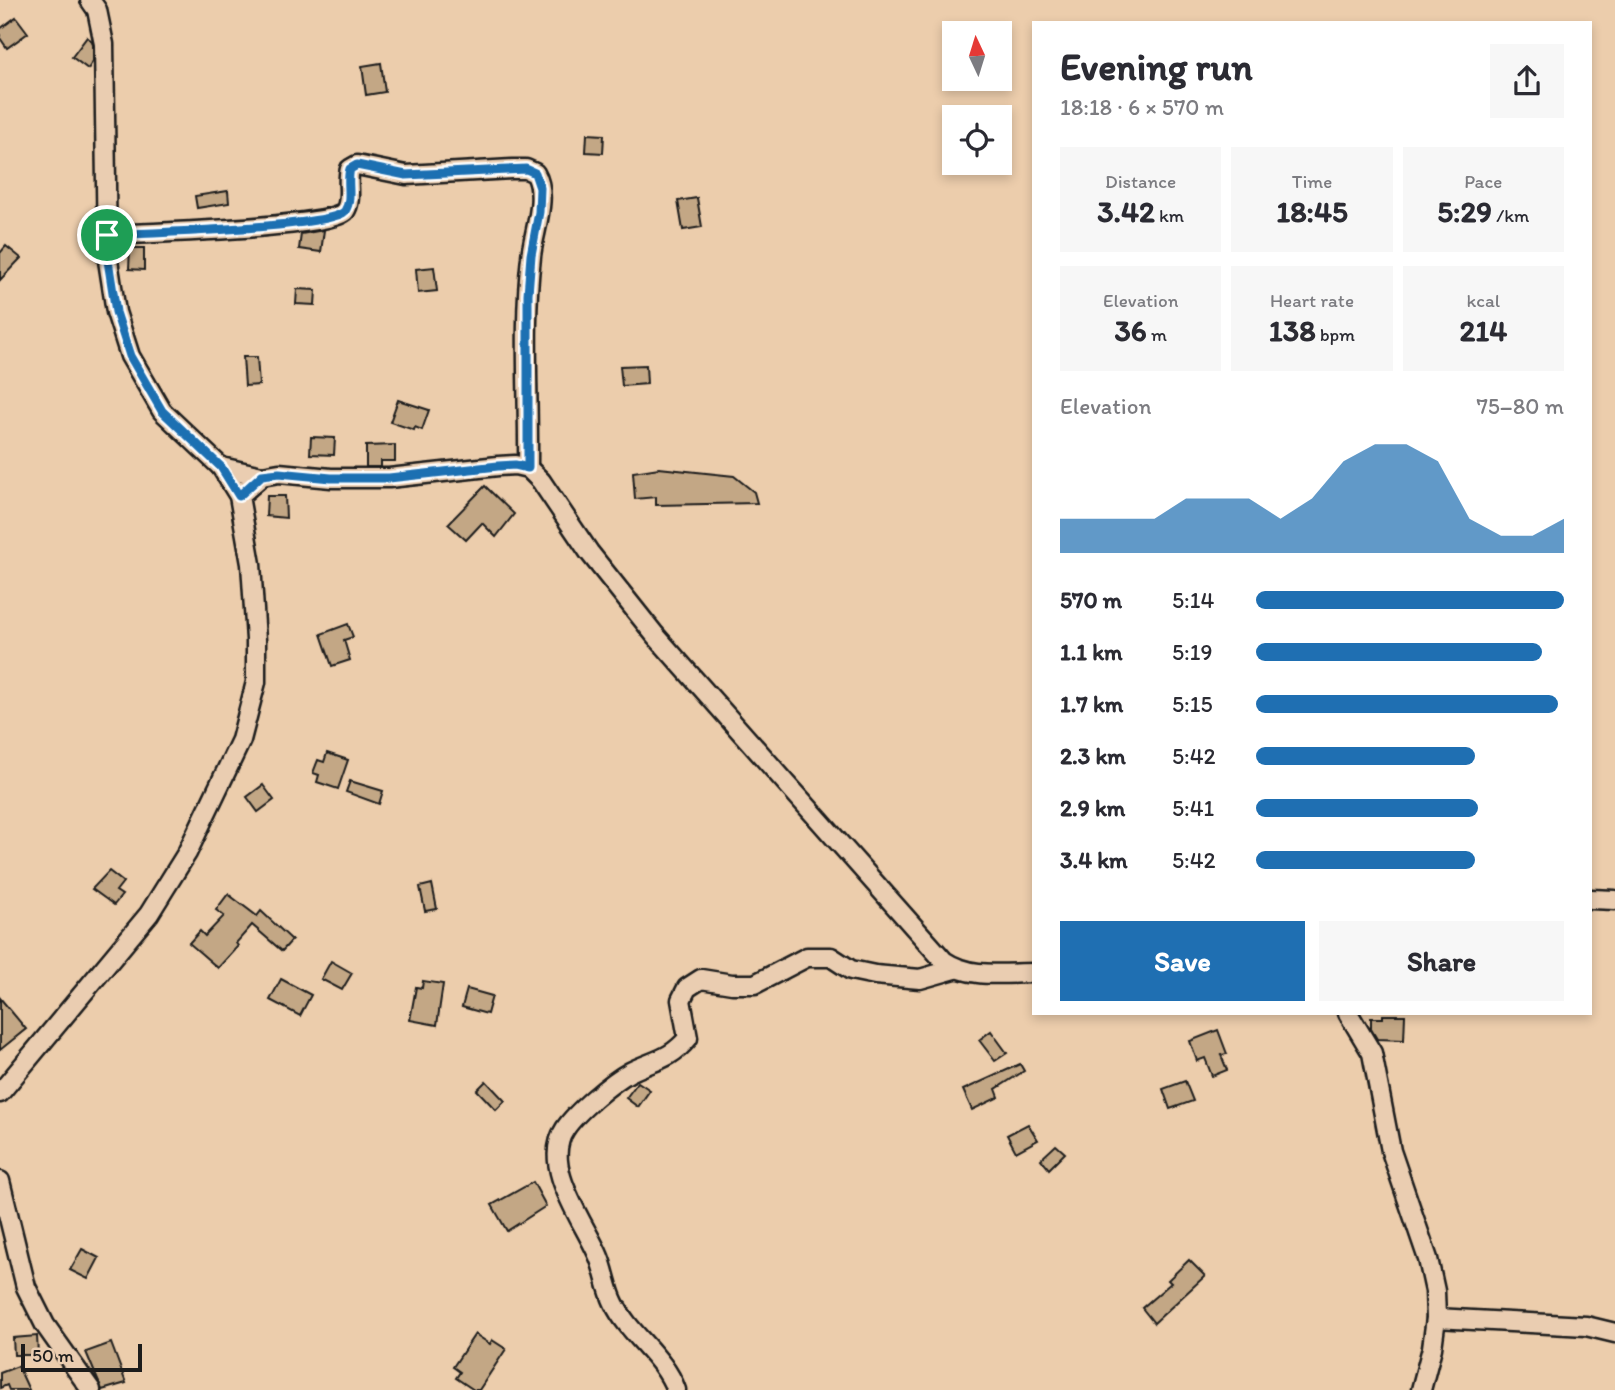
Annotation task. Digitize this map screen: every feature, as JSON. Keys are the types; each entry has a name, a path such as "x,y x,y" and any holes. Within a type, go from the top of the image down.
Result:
{"street":[{"path":"0,1093 149,914 187,853 241,740 256,682 251,564 239,496 221,467 162,411 130,356 116,312 107,254 104,44 97,10 90,0"},
{"path":"107,235 284,225 336,217 345,211 349,198 348,175 350,169 357,165 406,175 519,169 535,173 540,188 528,294 528,468"},
{"path":"221,467 262,475 279,473 331,478 389,478 515,465 528,468 541,481 589,552 654,635 944,961 955,969"},
{"path":"239,496 262,475"},
{"path":"1592,899 1615,900"},
{"path":"676,1390 661,1365 613,1303 598,1256 564,1186 556,1153 564,1130 583,1108 627,1073 677,1052 688,1038 681,1000 687,988 701,979 732,984 755,984 807,957 831,957 851,970 875,975 920,979 955,969 978,973 1032,973"},
{"path":"1349,1015 1372,1054 1391,1151 1428,1259 1435,1291 1436,1318 1432,1348 1420,1390"},
{"path":"0,1181 4,1214 26,1287 45,1325 91,1390"},
{"path":"1436,1318 1586,1326 1615,1333"}],"building":[{"path":"16,17 28,33 7,48 0,38 0,29"},
{"path":"87,37 93,45 93,61 88,69 72,57"},
{"path":"381,63 385,92 366,95 362,66"},
{"path":"587,134 604,135 603,153 586,152"},
{"path":"228,191 229,203 197,208 195,196"},
{"path":"697,198 702,227 683,230 678,201"},
{"path":"324,230 321,252 299,249 301,234"},
{"path":"6,246 21,258 0,280 0,253"},
{"path":"130,248 144,248 144,270 129,269"},
{"path":"434,267 437,291 418,293 416,269"},
{"path":"297,289 316,290 315,305 296,304"},
{"path":"243,357 257,357 259,385 245,386"},
{"path":"646,365 647,384 622,386 620,366"},
{"path":"398,400 429,410 422,430 390,422"},
{"path":"311,437 335,438 334,455 310,454"},
{"path":"395,445 395,461 381,461 381,467 366,467 366,446"},
{"path":"659,468 734,476 754,492 757,503 656,505 656,497 635,499 633,472"},
{"path":"485,486 514,514 496,537 482,523 466,540 448,524"},
{"path":"267,496 285,496 286,518 266,516"},
{"path":"348,624 353,637 344,640 350,660 332,666 321,634"},
{"path":"327,753 348,760 338,789 317,782 319,775 313,773 318,760 324,762"},
{"path":"350,781 383,791 379,804 346,792"},
{"path":"263,785 274,800 258,812 247,797"},
{"path":"109,871 123,882 116,891 122,895 114,905 92,889"},
{"path":"432,884 437,909 425,911 420,887"},
{"path":"228,894 257,916 261,911 292,940 282,951 252,925 218,968 189,943 200,931 205,936 224,916 216,910"},
{"path":"331,961 352,973 342,990 321,979"},
{"path":"281,979 311,995 300,1016 270,1000"},
{"path":"423,981 443,984 437,1025 410,1020 416,987 422,988"},
{"path":"467,989 492,996 487,1014 462,1007"},
{"path":"0,998 26,1029 0,1050"},
{"path":"1383,1015 1405,1015 1404,1040 1377,1039 1371,1029 1371,1018 1383,1018"},
{"path":"1218,1030 1227,1054 1221,1055 1227,1070 1212,1076 1205,1058 1197,1061 1190,1041"},
{"path":"991,1031 1007,1053 995,1061 979,1040"},
{"path":"1020,1064 1024,1071 996,1089 999,1097 972,1110 963,1090"},
{"path":"486,1081 505,1101 496,1110 477,1090"},
{"path":"1185,1081 1193,1101 1170,1109 1163,1089"},
{"path":"638,1082 650,1090 638,1107 626,1098"},
{"path":"1028,1124 1038,1140 1016,1152 1007,1135"},
{"path":"1056,1145 1065,1153 1049,1169 1041,1159"},
{"path":"533,1182 546,1206 507,1231 492,1205"},
{"path":"82,1249 99,1258 88,1279 70,1270"},
{"path":"1189,1260 1205,1276 1154,1323 1142,1308 1171,1283 1168,1280"},
{"path":"475,1334 490,1344 492,1340 506,1349 479,1390 474,1390 456,1378 460,1372 453,1367"},
{"path":"37,1336 38,1355 14,1355 13,1338"},
{"path":"111,1343 126,1383 102,1390 86,1352"},
{"path":"18,1366 29,1390 9,1390 7,1385 0,1388 0,1373"}],"route":[{"path":"357,165 406,175 512,169 526,169 535,173 540,188 528,294 528,468 515,465 498,466 389,478 331,478 279,473 262,475 239,496 221,467 162,411 130,356 116,312 107,254 107,235 284,225 336,217 345,211 349,198 348,175 350,169 357,165"}]}
